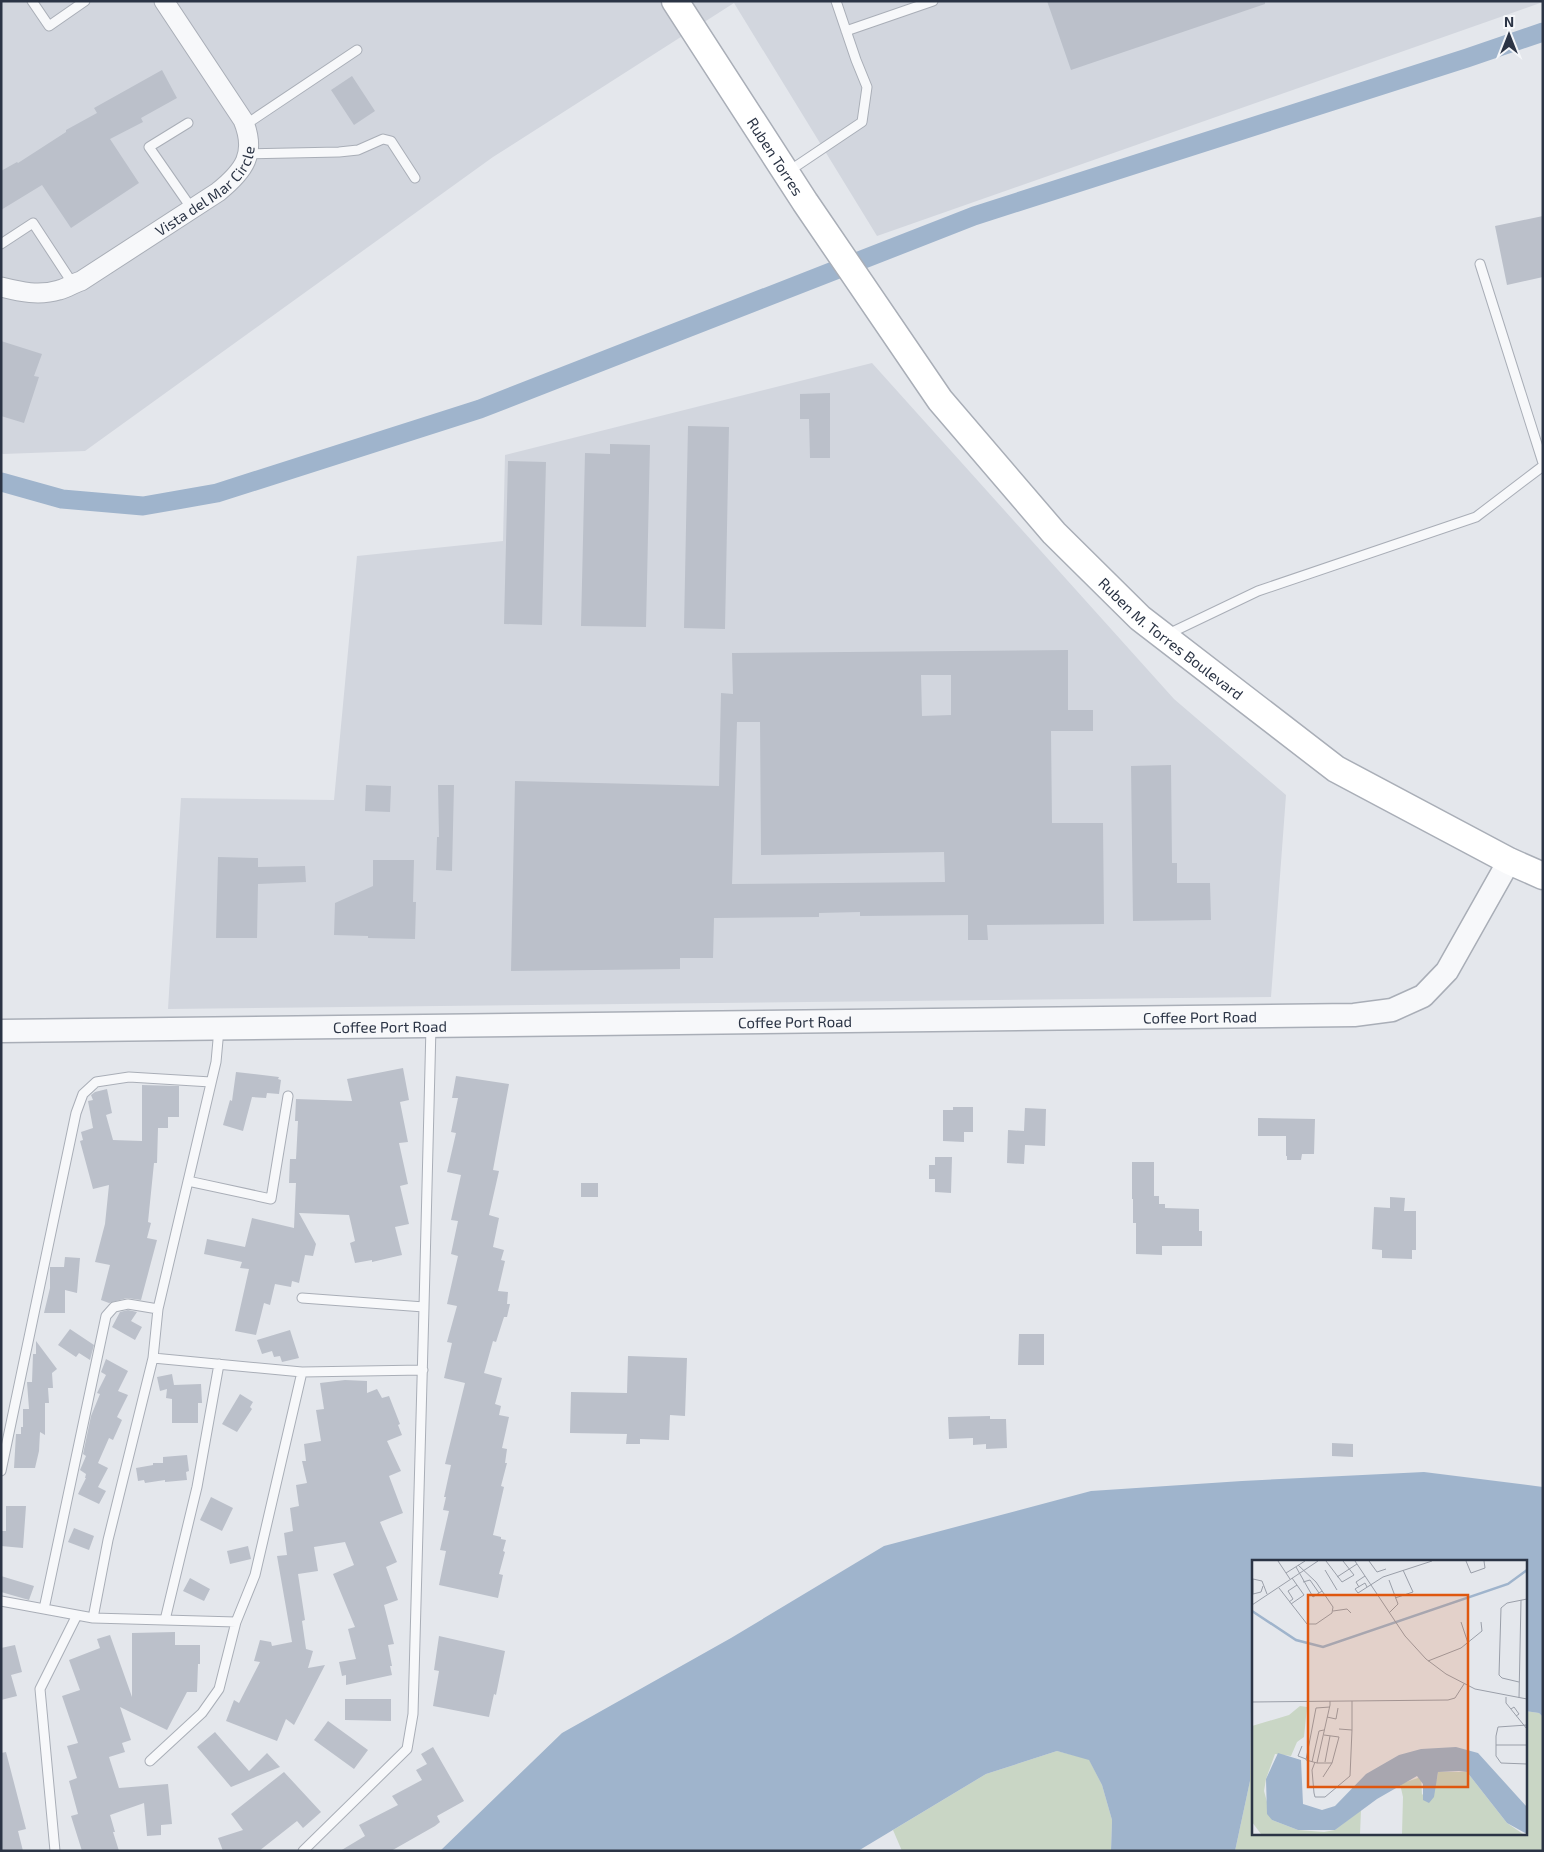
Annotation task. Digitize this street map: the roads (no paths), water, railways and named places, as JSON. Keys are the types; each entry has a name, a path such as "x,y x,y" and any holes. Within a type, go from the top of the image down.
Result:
{"main road":[{"name":"Ruben Torres","path":"676,1 787,173 879,310"},
{"name":"Ruben M. Torres Boulevard","path":"879,310 940,400 1014,489 1054,533 1140,618 1336,769 1509,861 1543,876"}],"street":[{"name":"Vista del Mar Circle","path":"1,287 20,292 42,294 61,290 81,281 218,192 235,179 246,164 250,148 245,125 234,104 164,1"},
{"name":"Coffee Port Road","path":"1,1031 1354,1015 1392,1010 1423,996 1447,971 1509,861"}],"lane":[{"path":"32,1 49,26 85,1"},
{"path":"787,173 862,122 868,87 856,60 836,1"},
{"path":"846,31 933,1"},
{"path":"245,125 357,50"},
{"path":"188,123 149,148 192,209"},
{"path":"248,154 358,150 383,139 391,141 415,178"},
{"path":"1,244 33,223 73,284"},
{"path":"1163,636 1258,591 1476,517 1543,464 1480,264"},
{"path":"303,1851 406,1749 413,1714 431,1026"},
{"path":"93,1618 108,1540 153,1358 158,1310 212,1082 219,1029"},
{"path":"1,1472 74,1123 83,1094 96,1082 130,1077 212,1082"},
{"path":"188,1181 271,1199 288,1096"},
{"path":"302,1298 424,1307"},
{"path":"44,1609 106,1316 114,1307 128,1304 158,1310"},
{"path":"153,1358 302,1372 423,1370"},
{"path":"165,1620 197,1487 219,1364"},
{"path":"150,1761 202,1713 219,1689 236,1622 255,1575 302,1372"},
{"path":"1,1601 93,1618 236,1622"},
{"path":"54,1851 40,1689 77,1615"}],"water":[{"path":"1424,1472 1543,1487 1543,1717 1539,1713 1526,1711 1526,1560 1252,1560 1250,1781 1235,1851 1111,1851 1112,1820 1102,1785 1089,1760 1057,1751 986,1774 858,1851 440,1851 562,1733 731,1638 884,1546 1091,1491"}],"waterway":[{"path":"1,482 62,499 143,506 217,493 480,409 974,216 1543,32"}]}
